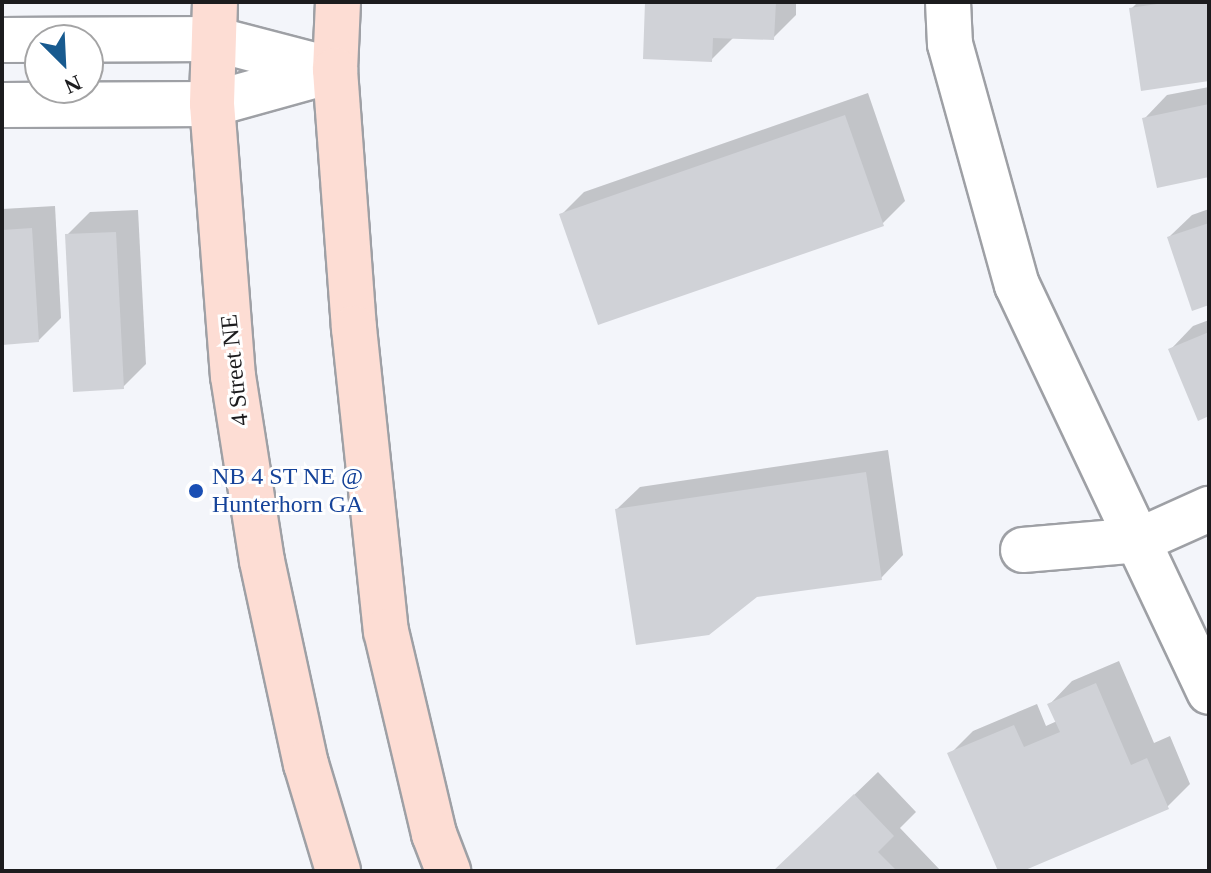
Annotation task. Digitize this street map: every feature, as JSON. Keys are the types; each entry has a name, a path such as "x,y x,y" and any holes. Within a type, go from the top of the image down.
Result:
{"main road":[{"path":"338,2 335,70 354,328 386,631 434,834 448,871"},
{"name":"4 Street NE","path":"214,21 212,104 233,376 262,561 306,764 338,871"}],"street":[{"path":"948,2 950,44 1017,285 1140,540 1209,692"},
{"path":"2,40 214,21 335,70"},
{"path":"2,105 212,104 335,70"},
{"path":"1023,550 1140,540 1209,509"}],"building":[{"path":"645,2 776,2 774,40 713,38 712,62 643,59"},
{"path":"1171,2 1209,2 1209,81 1141,91 1129,8"},
{"path":"1209,104 1209,177 1157,188 1142,118"},
{"path":"845,115 884,226 598,325 559,214"},
{"path":"1209,223 1209,305 1192,311 1167,237"},
{"path":"32,228 39,342 2,345 2,230"},
{"path":"116,232 124,389 73,392 65,234"},
{"path":"1209,332 1209,416 1198,421 1168,349"},
{"path":"866,472 882,580 757,597 709,635 636,645 615,509"},
{"path":"1096,683 1131,765 1147,758 1169,809 1023,871 998,871 947,753 1014,725 1024,747 1060,732 1047,704"},
{"path":"854,794 894,836 878,852 897,871 773,871"}],"place":[{"name":"NB 4 ST NE @ Hunterhorn GA","path":"196,491"}]}
